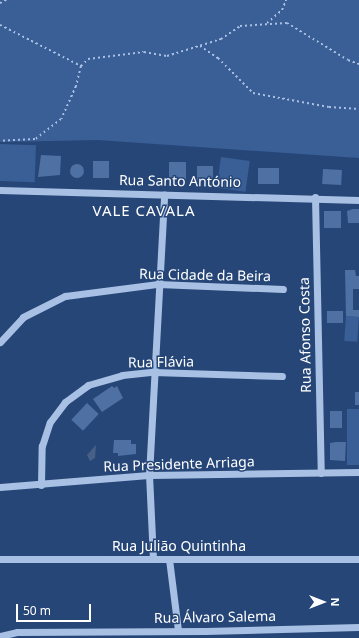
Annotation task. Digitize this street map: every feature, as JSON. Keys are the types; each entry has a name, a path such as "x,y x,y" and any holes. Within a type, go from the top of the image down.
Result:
{"street":[{"name":"Rua Santo António","path":"0,190 315,197 359,200"},
{"path":"153,559 149,476 153,372 164,194"},
{"name":"Rua Afonso Costa","path":"315,197 321,473"},
{"name":"Rua Cidade da Beira","path":"0,342 23,317 65,296 158,284 283,289"},
{"name":"Rua Flávia","path":"41,485 42,446 50,422 65,402 88,385 122,375 153,372 282,376"},
{"name":"Rua Presidente Arriaga","path":"0,487 149,476 359,472"},
{"name":"Rua Julião Quintinha","path":"0,559 359,558"},
{"path":"168,559 178,630"},
{"name":"Rua Álvaro Salema","path":"0,636 17,632 178,630 205,635 359,627"}],"path":[{"path":"0,3 6,0"},
{"path":"267,23 282,10 286,0"},
{"path":"0,141 35,139 61,120 82,66 88,59 144,52 167,56 221,39 240,26 267,23 287,23 348,60 359,64"},
{"path":"0,25 82,66"},
{"path":"199,46 218,58 253,92 329,107 359,109"}],"shaded area":[{"path":"0,0 359,0 359,158 98,140 0,142"},
{"path":"0,144 36,145 35,182 0,181"},
{"path":"221,157 250,161 245,192 217,188"},
{"path":"346,316 359,317 357,342 344,341"},
{"path":"347,409 359,409 359,465 347,465"},
{"path":"96,445 95,458 90,461 87,455"}],"building":[{"path":"41,155 61,156 60,175 38,177"},
{"path":"93,161 109,161 109,178 93,178"},
{"path":"169,162 186,162 186,180 169,180"},
{"path":"77,164 82,166 84,171 82,176 77,178 72,176 70,171 72,166"},
{"path":"197,166 213,166 213,181 197,181"},
{"path":"258,168 279,168 279,184 258,184"},
{"path":"323,169 342,170 341,185 322,184"},
{"path":"359,209 359,223 348,223 347,211"},
{"path":"324,211 341,211 341,228 324,228"},
{"path":"345,270 355,270 356,276 359,276 359,289 353,289 353,310 359,310 359,317 346,316"},
{"path":"327,311 343,311 343,323 327,323"},
{"path":"112,386 114,388 117,386 123,398 102,412 93,399"},
{"path":"355,392 359,392 359,405 355,405"},
{"path":"87,403 99,414 83,431 71,420"},
{"path":"330,411 342,411 342,428 330,428"},
{"path":"114,440 131,440 131,444 136,444 136,454 118,456 118,453 113,453"},
{"path":"346,442 345,461 330,460 330,443"}],"district":[{"name":"VALE CAVALA","path":"144,211"}]}
